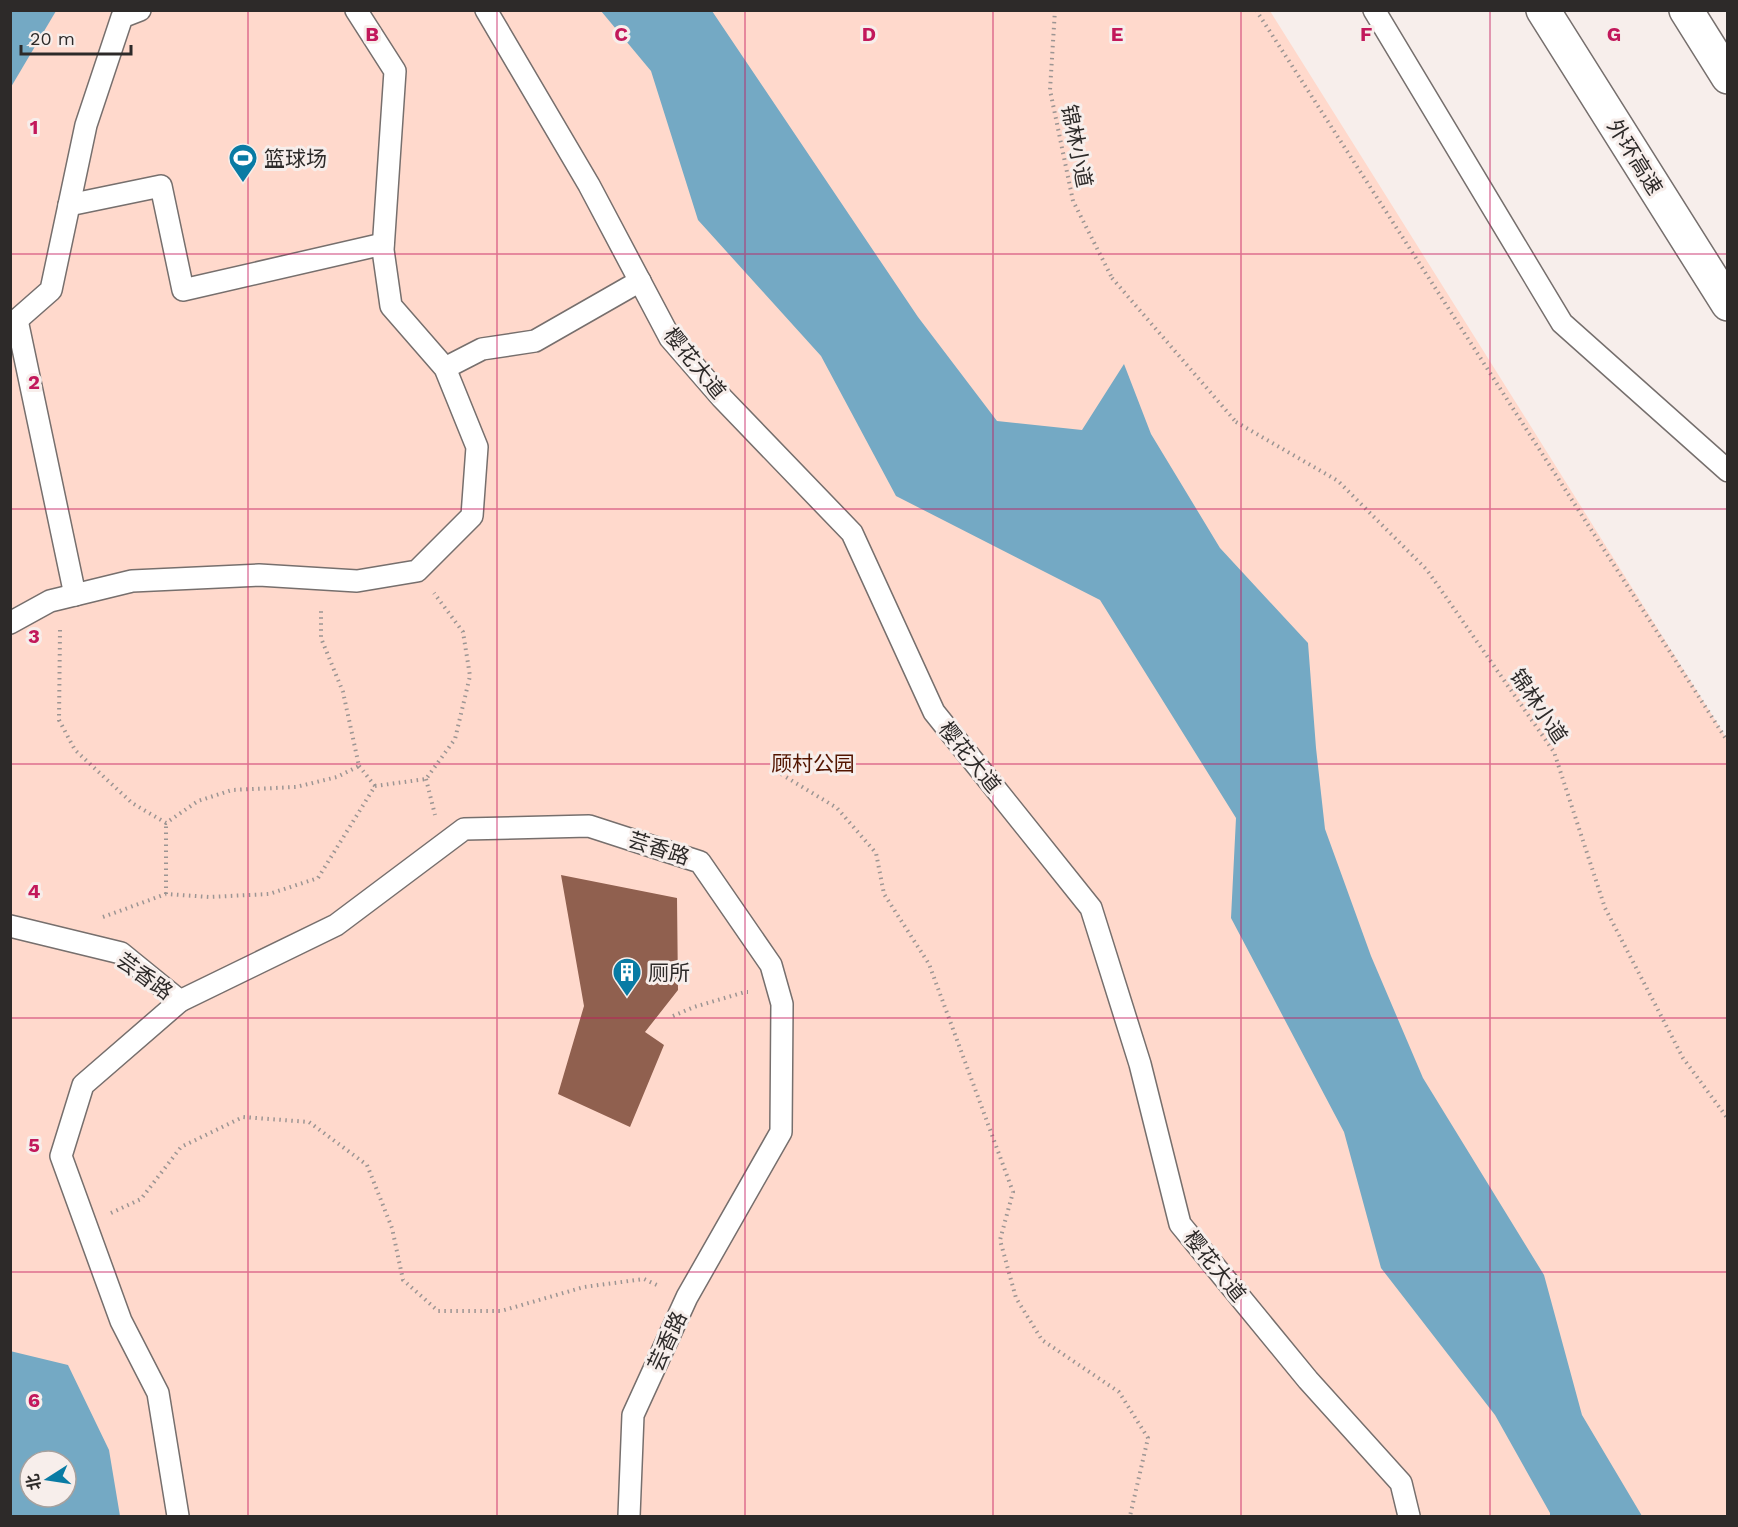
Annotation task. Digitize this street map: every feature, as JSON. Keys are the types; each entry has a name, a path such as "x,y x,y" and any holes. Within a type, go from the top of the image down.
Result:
{"highway":[{"name":"外环高速","path":"1543,10 1728,304"},
{"path":"1686,10 1728,77"}],"lane":[{"path":"75,595 14,323 51,290 86,125 122,17 140,10"},
{"path":"10,623 50,601 132,581 260,575 357,581 417,571 471,516 477,447 445,368 391,306 382,250 395,71 356,10"},
{"name":"樱花大道","path":"486,10 590,184 670,338 722,398 852,532 934,712 1091,908 1140,1064 1180,1224 1308,1380 1401,1483 1409,1516"},
{"path":"1374,10 1562,323 1728,471"},
{"path":"69,205 161,186 183,290 383,244"},
{"path":"445,368 482,349 536,341 640,281"},
{"name":"芸香路","path":"10,926 121,953 180,1001 336,925 464,829 589,826 700,862 771,964 782,1004 782,1132 687,1297 633,1415 629,1516"},
{"path":"178,1516 158,1393 121,1321 61,1156 83,1085 180,1001"}],"path":[{"name":"锦林小道","path":"1055,10 1050,90 1073,201 1112,278 1236,422 1338,481 1427,570 1554,752 1605,908 1683,1058 1728,1119"},
{"path":"1256,10 1728,742"},
{"path":"375,786 426,779 455,739 470,676 463,632 417,571"},
{"path":"321,579 321,638 343,692 359,766 375,786"},
{"path":"50,601 60,627 59,720 75,750 132,803 166,823"},
{"path":"166,823 198,801 231,790 296,787 337,777 359,766"},
{"path":"776,771 837,808 876,853 884,894 928,964 1013,1192 1000,1240 1016,1298 1042,1340 1119,1392 1148,1438 1130,1516"},
{"path":"77,942 98,919 166,894 209,897 269,894 318,878 375,786"},
{"path":"166,823 166,894"},
{"path":"673,1016 694,1007 745,992 782,1004"},
{"path":"86,1224 141,1199 181,1147 243,1117 309,1122 367,1165 392,1228 403,1280 438,1311 501,1311 584,1287 644,1279 687,1297"}],"green space":[{"name":"顾村公园","path":"11,11 1270,11 1727,739 1727,1516 11,1516"}],"water":[{"path":"10,11 56,11 11,87"},
{"path":"601,11 712,11 918,317 997,421 1082,430 1124,364 1151,434 1220,548 1308,643 1325,829 1371,956 1423,1078 1544,1275 1582,1415 1642,1516 1550,1516 1495,1415 1381,1268 1344,1132 1231,918 1236,818 1100,600 896,496 821,356 698,220 651,71"},
{"path":"10,1351 68,1365 109,1450 120,1516 11,1516"}],"building":[{"name":"厕所","path":"561,875 677,898 678,990 645,1032 664,1045 630,1127 558,1094 584,1006"}],"place":[{"name":"篮球场","path":"243,184"},
{"name":"厕所","path":"627,998"}]}
